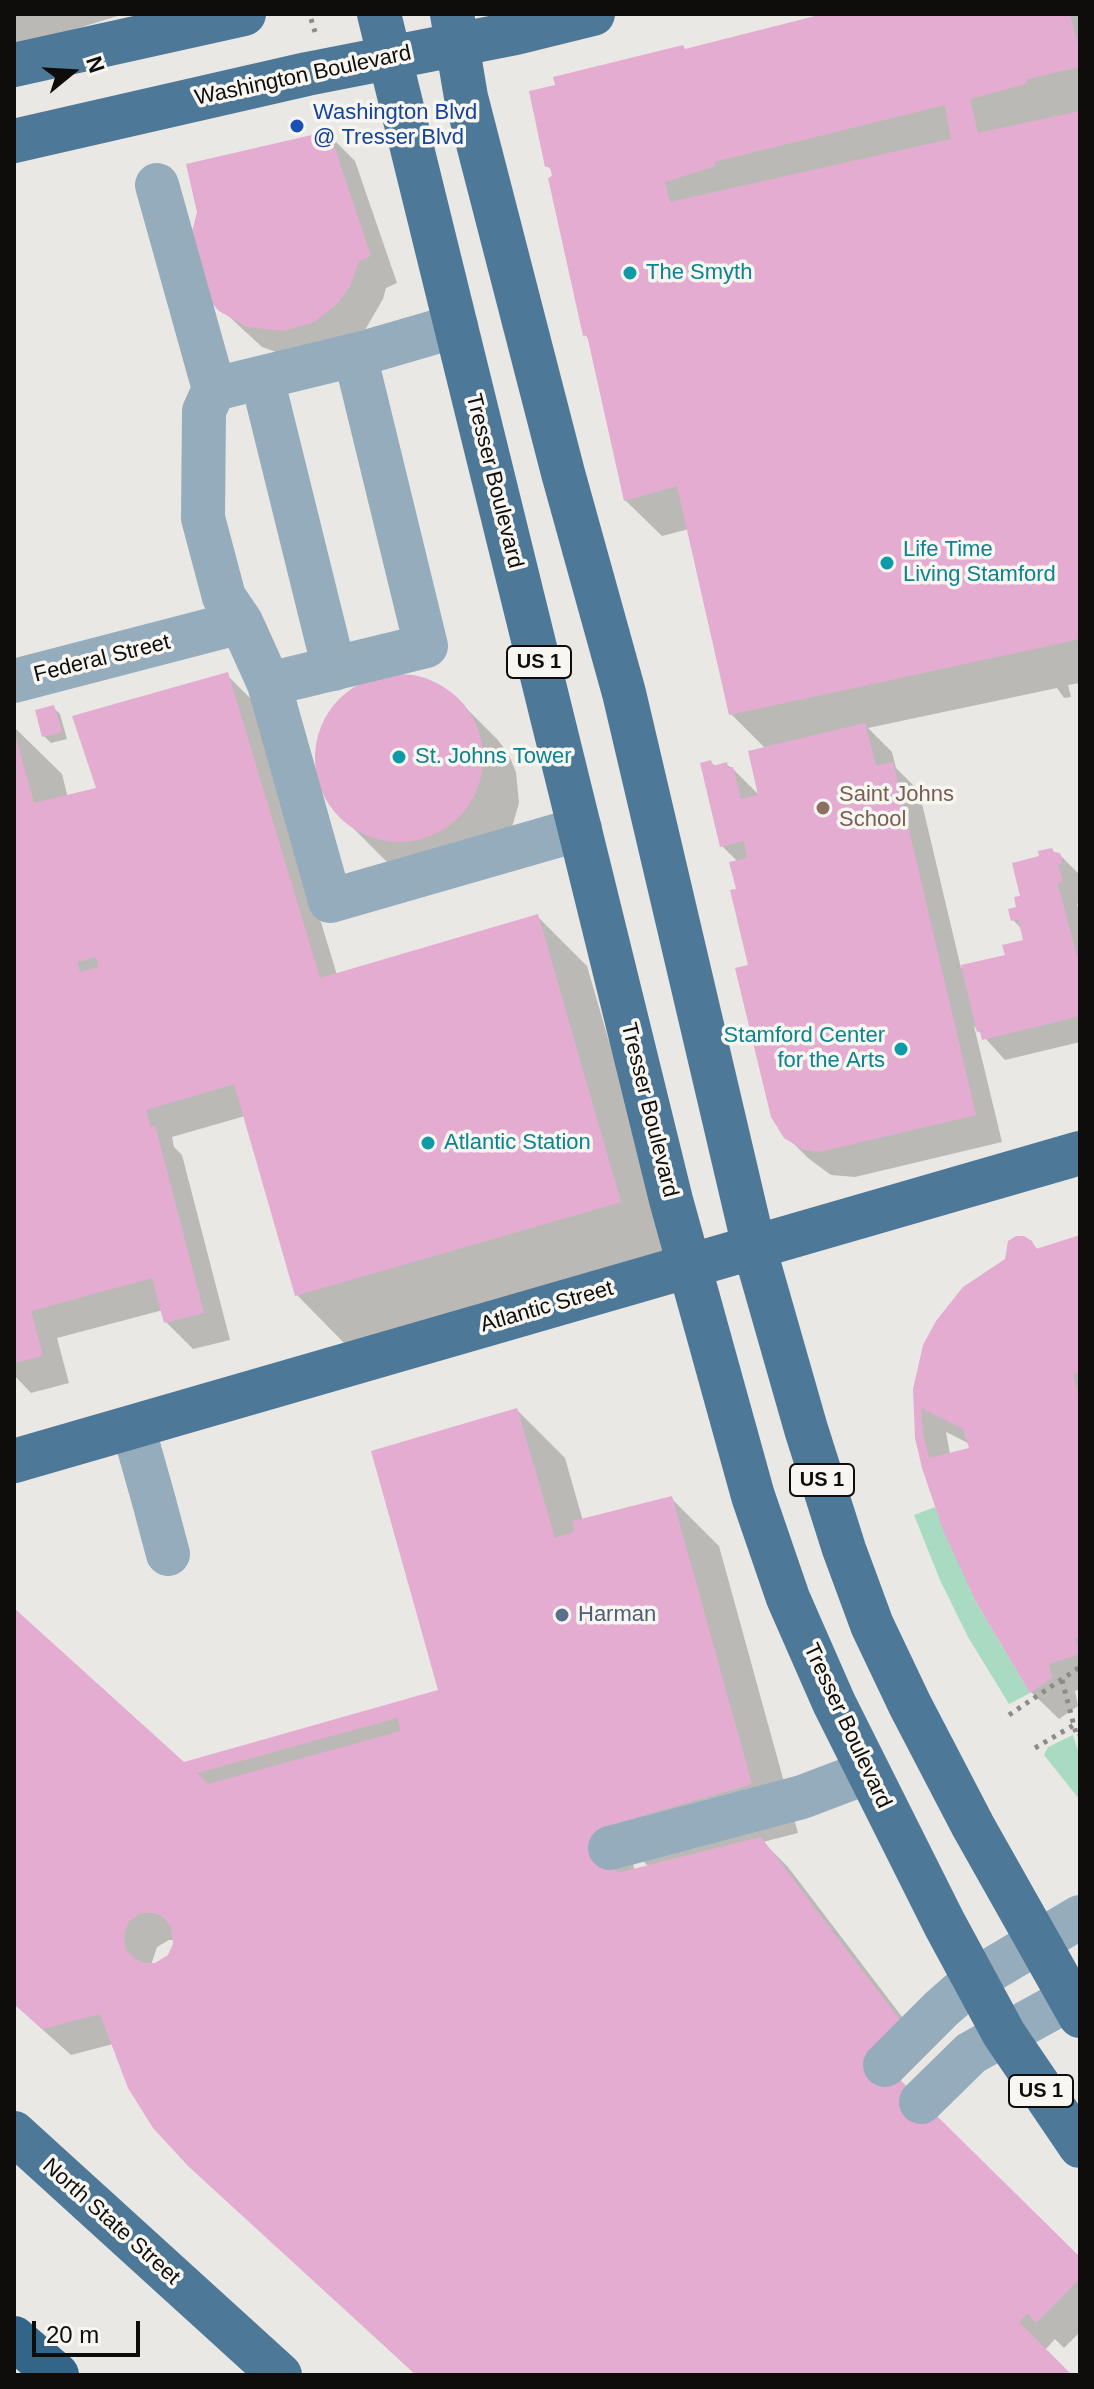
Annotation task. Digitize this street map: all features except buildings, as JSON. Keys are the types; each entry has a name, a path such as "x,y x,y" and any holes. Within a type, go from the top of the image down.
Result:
{"highway":[{"path":"14,2338 57,2375"}],"main road":[{"path":"14,65 244,14"},
{"name":"Tresser Boulevard","path":"379,14 688,1265 753,1496 788,1598 868,1772 1004,2034 1080,2146"},
{"name":"Washington Boulevard","path":"14,141 390,58 454,29 593,14"},
{"name":"US 1","path":"454,29 470,111 559,458 624,693 754,1247 806,1429 872,1625 910,1705 1037,1942 1077,2002"},
{"name":"Atlantic Street","path":"14,1461 1080,1153"},
{"name":"North State Street","path":"14,2133 280,2375"}],"street":[{"path":"157,185 214,389 204,411 203,518 224,597 241,622 269,684 330,901 580,829"},
{"path":"214,389 355,355 456,326"},
{"path":"269,684 426,646 355,355"},
{"path":"262,378 334,669"},
{"name":"Federal Street","path":"14,681 241,622"},
{"path":"133,1427 168,1554"},
{"path":"610,1848 802,1797 868,1772"},
{"path":"885,2065 974,1980 1080,1917"},
{"path":"921,2102 971,2053 1004,2034 1077,2002"}],"path":[{"path":"311,19 315,33"},
{"path":"1009,1715 1080,1667"},
{"path":"1062,1680 1077,1737 1080,1736"},
{"path":"1035,1748 1074,1725"}],"green space":[{"path":"935,1507 976,1602 1030,1693 1009,1704 968,1637 940,1580 914,1515"},
{"path":"1073,1735 1080,1757 1080,1800 1044,1755 1048,1747"}],"place":[{"name":"Washington Blvd @ Tresser Blvd","path":"297,126"},
{"name":"The Smyth","path":"630,273"},
{"name":"Life Time Living Stamford","path":"887,563"},
{"name":"St. Johns Tower","path":"399,757"},
{"name":"Saint Johns School","path":"823,808"},
{"name":"Stamford Center for the Arts","path":"901,1049"},
{"name":"Atlantic Station","path":"428,1143"},
{"name":"Harman","path":"562,1615"}]}
